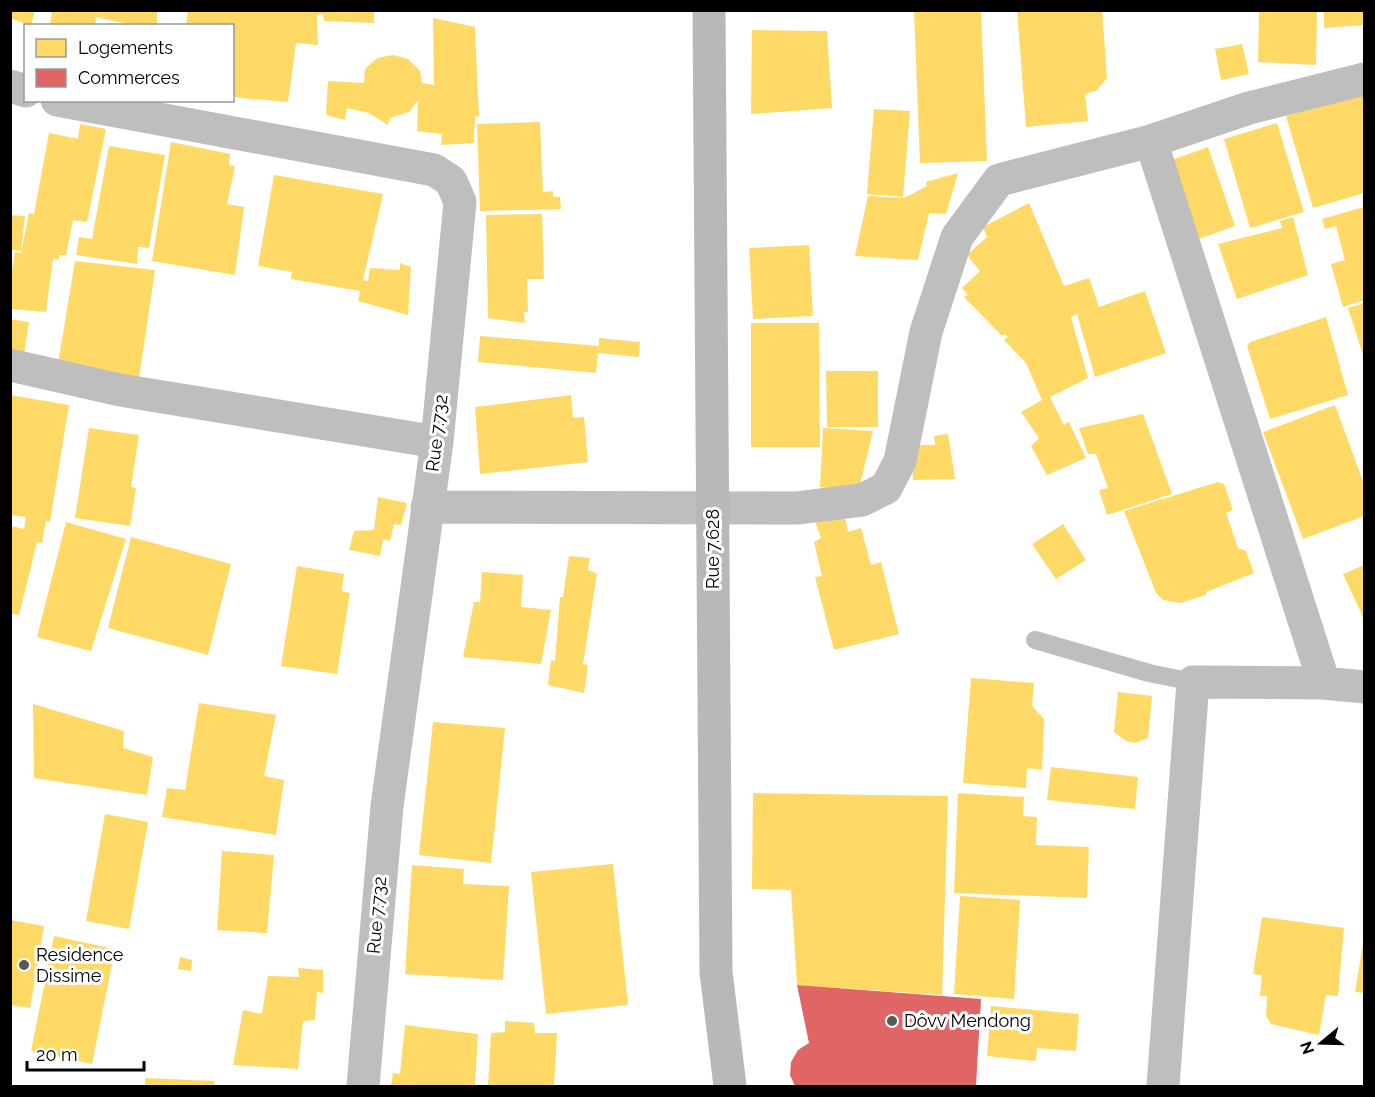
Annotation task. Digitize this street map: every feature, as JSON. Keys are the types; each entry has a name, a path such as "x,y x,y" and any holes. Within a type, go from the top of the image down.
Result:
{"main road":[{"name":"Rue 7.628","path":"709,10 716,972 730,1086"}],"street":[{"path":"427,507 797,508 862,500 886,488 900,461 926,332 957,237 999,180 1151,141 1249,108 1365,79"},
{"name":"Rue 7.732","path":"68,102 434,170 451,181 460,202 436,442 387,806 363,1086"},
{"path":"1151,141 1324,683"},
{"path":"10,365 120,390 436,442"},
{"path":"1163,1086 1193,682 1324,683 1365,687"}],"lane":[{"path":"1035,640 1149,673 1193,682"}],"building: Logements":[{"path":"10,10 35,10 32,24 10,18"},
{"path":"52,10 157,10 157,24 128,24 96,17 95,24 50,24"},
{"path":"188,10 374,10 374,23 324,21 323,14 317,15 318,45 296,43 288,102 234,97 234,24 186,24"},
{"path":"914,10 981,10 987,161 920,163"},
{"path":"1017,10 1102,10 1107,78 1096,91 1085,94 1088,121 1026,127"},
{"path":"1259,10 1317,10 1316,65 1258,62"},
{"path":"1324,10 1364,10 1364,25 1324,28"},
{"path":"433,18 475,27 479,117 475,116 474,143 441,145 442,134 417,131 418,100 409,112 390,118 388,125 369,113 347,108 345,120 326,115 328,81 364,83 365,69 377,58 393,55 408,59 420,71 422,83 434,85"},
{"path":"752,30 827,31 832,108 751,114"},
{"path":"1242,44 1249,74 1221,80 1215,49"},
{"path":"1364,93 1364,193 1313,208 1286,116"},
{"path":"874,109 910,111 903,197 867,194"},
{"path":"540,122 543,192 553,191 553,197 560,197 561,209 480,211 477,124"},
{"path":"1277,123 1304,212 1250,228 1224,139"},
{"path":"80,124 106,129 87,222 73,220 66,255 59,255 59,260 53,258 46,312 10,309 10,283 15,252 21,253 29,213 34,214 49,133 78,139"},
{"path":"171,142 230,154 229,165 235,166 227,204 244,207 235,275 152,261"},
{"path":"109,146 165,155 149,248 138,247 137,264 76,255 79,237 92,239"},
{"path":"1208,147 1235,226 1196,240 1169,161"},
{"path":"958,173 946,214 929,213 918,260 855,256 868,196 904,198 927,186 926,182"},
{"path":"274,175 383,194 363,280 368,281 370,268 400,270 400,263 411,267 408,315 358,301 360,291 291,279 292,272 258,266"},
{"path":"1029,203 1064,286 1089,278 1099,307 1145,291 1166,353 1095,377 1077,314 1071,317 1088,378 1050,397 1064,425 1069,422 1086,458 1047,475 1031,446 1039,438 1021,412 1042,400 1026,363 1004,340 1008,337 1004,334 1002,336 964,297 968,295 962,288 980,271 967,255 987,237 983,227"},
{"path":"1364,207 1364,300 1343,307 1331,264 1345,260 1336,226 1325,229 1322,219"},
{"path":"542,214 544,279 527,279 528,312 524,312 525,323 488,318 486,215"},
{"path":"10,215 25,216 21,251 10,250"},
{"path":"1293,217 1308,275 1237,299 1218,244 1282,228 1280,221"},
{"path":"809,245 813,316 753,319 749,248"},
{"path":"75,261 155,270 139,378 57,370"},
{"path":"1364,303 1364,358 1348,308"},
{"path":"1326,317 1348,395 1270,419 1247,346 1250,342"},
{"path":"10,319 29,322 24,354 10,352"},
{"path":"751,323 819,323 820,447 751,447"},
{"path":"480,336 599,346 599,338 640,342 639,357 598,353 596,373 478,362"},
{"path":"826,371 878,371 878,427 827,427"},
{"path":"10,395 69,405 50,522 46,521 42,543 37,542 19,615 10,613 10,526 24,529 26,517 10,515"},
{"path":"571,395 573,418 584,417 588,462 480,474 475,407"},
{"path":"1335,405 1364,484 1364,516 1303,539 1263,432"},
{"path":"1143,414 1172,494 1107,515 1099,490 1108,488 1096,454 1088,454 1079,428"},
{"path":"89,428 139,435 131,487 136,488 130,526 75,518"},
{"path":"823,428 873,431 858,493 820,487"},
{"path":"948,434 955,479 913,480 912,445 935,445 934,436"},
{"path":"1218,482 1224,484 1233,510 1226,513 1238,548 1246,551 1254,573 1206,592 1206,595 1180,603 1163,600 1156,593 1124,511"},
{"path":"378,497 407,503 401,525 394,524 390,541 383,539 380,556 349,550 354,531 374,530"},
{"path":"844,513 848,532 861,528 871,565 881,562 899,634 834,650 815,577 822,576 814,542 821,538 815,521"},
{"path":"66,522 126,539 91,651 37,637"},
{"path":"1063,524 1086,560 1056,579 1032,544"},
{"path":"131,537 231,564 208,655 108,628"},
{"path":"569,556 590,558 588,570 597,574 583,664 588,665 584,693 548,685 551,660 555,661 560,597 563,597"},
{"path":"1364,565 1364,619 1343,574"},
{"path":"297,566 344,574 342,591 350,593 337,674 281,666"},
{"path":"482,572 523,575 521,607 551,610 541,664 463,657 474,602 480,602"},
{"path":"971,678 1034,683 1032,706 1044,719 1042,770 1027,768 1026,788 963,783"},
{"path":"1118,692 1152,696 1148,738 1135,743 1126,741 1114,732"},
{"path":"199,703 276,715 264,776 284,780 276,835 162,817 167,788 185,790"},
{"path":"33,704 124,731 123,748 153,757 147,795 34,778"},
{"path":"433,722 505,728 491,863 419,855"},
{"path":"1051,767 1138,777 1135,809 1047,800"},
{"path":"753,793 948,796 942,995 797,985 791,890 752,889"},
{"path":"958,793 1024,797 1023,816 1037,817 1036,845 1089,847 1087,898 954,893"},
{"path":"105,814 148,822 129,929 86,921"},
{"path":"222,851 274,855 267,933 217,930"},
{"path":"613,864 628,1005 546,1014 531,872"},
{"path":"412,865 464,869 463,884 509,886 503,980 405,974"},
{"path":"960,896 1020,900 1014,999 954,994"},
{"path":"1262,917 1344,928 1338,996 1326,995 1319,1035 1271,1024 1266,1016 1267,996 1260,996 1262,975 1253,974"},
{"name":"Residence Dissime","path":"10,920 44,926 30,1008 10,1005"},
{"path":"54,936 115,949 92,1064 31,1051"},
{"path":"1364,944 1364,993 1355,992"},
{"path":"180,957 192,960 191,971 178,969"},
{"path":"298,968 323,970 323,993 317,992 315,1020 303,1021 298,1069 233,1065 243,1010 262,1014 268,976 299,977"},
{"path":"991,1006 1079,1014 1076,1051 1037,1048 1036,1061 987,1056"},
{"path":"505,1021 534,1023 535,1033 557,1033 554,1086 488,1086 491,1033 505,1032"},
{"path":"405,1025 478,1034 475,1086 391,1086 393,1073 400,1074"},
{"path":"145,1078 215,1081 214,1086 145,1086"}],"building: Commerces":[{"name":"Dôvv Mendong","path":"797,985 981,999 976,1086 795,1086 790,1075 791,1062 798,1050 809,1043"}],"place":[{"name":"Residence Dissime","path":"24,965"},
{"name":"Dôvv Mendong","path":"892,1021"}]}
